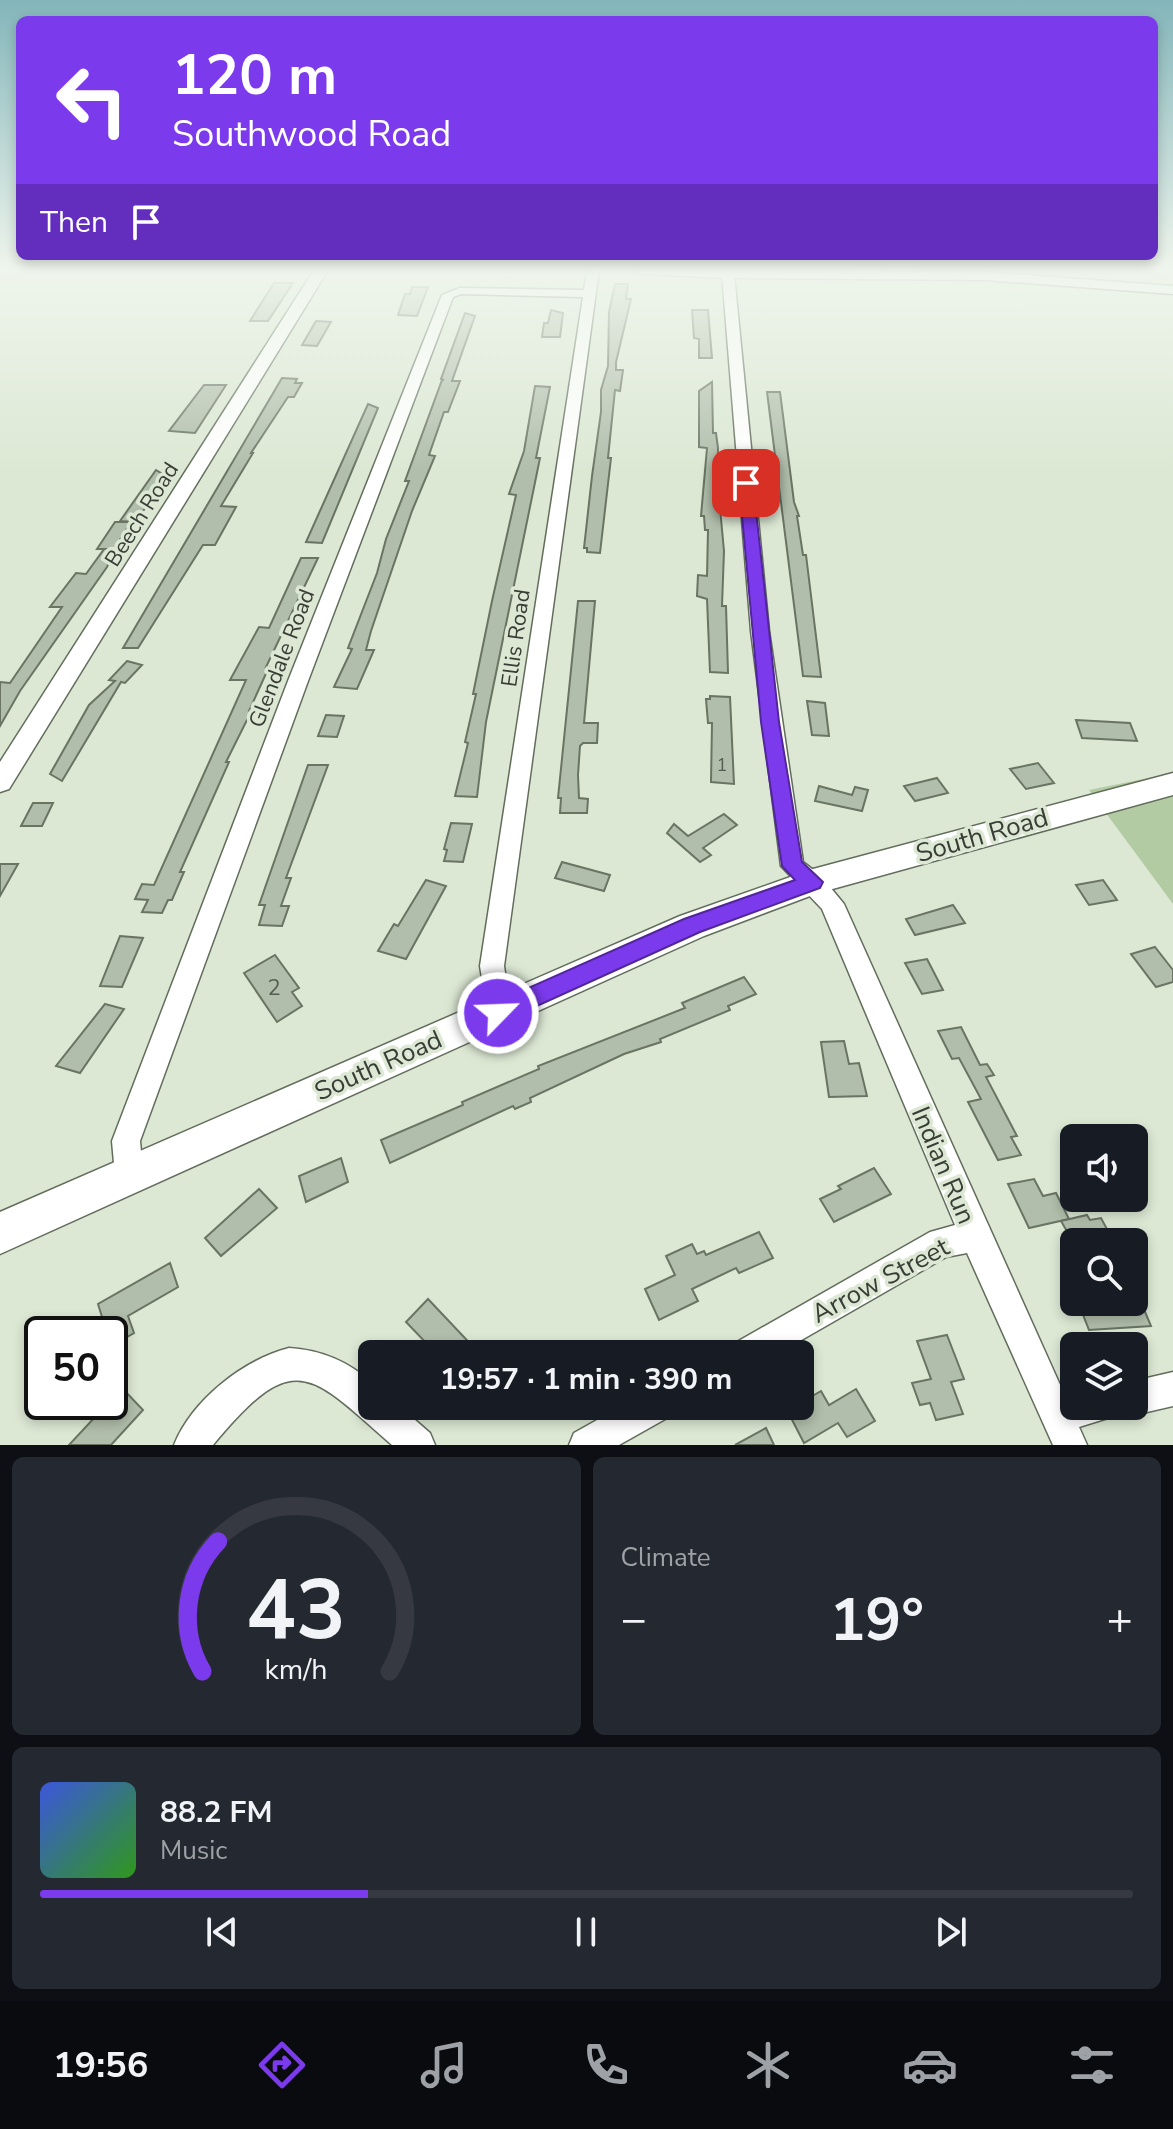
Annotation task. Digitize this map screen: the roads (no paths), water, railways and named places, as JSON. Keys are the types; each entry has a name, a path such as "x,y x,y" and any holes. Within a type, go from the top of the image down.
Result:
{"main road":[{"name":"South Road","path":"0,1233 692,926 813,882 1173,784"}],"street":[{"name":"Beech Road","path":"0,783 279,337"},
{"name":"Glendale Road","path":"129,1174 126,1141 303,666 431,337"},
{"name":"Ellis Road","path":"498,1013 492,966 583,337"},
{"name":"Indian Run","path":"734,337 770,722 792,866 813,882 832,904 975,1236 1064,1430"},
{"name":"Arrow Street","path":"771,1340 941,1243 975,1236"},
{"path":"191,1445 235,1394 268,1368 303,1362 336,1375 358,1394"},
{"path":"1148,1395 1173,1389"},
{"path":"389,1420 418,1445"},
{"path":"586,1445 630,1420"}]}
